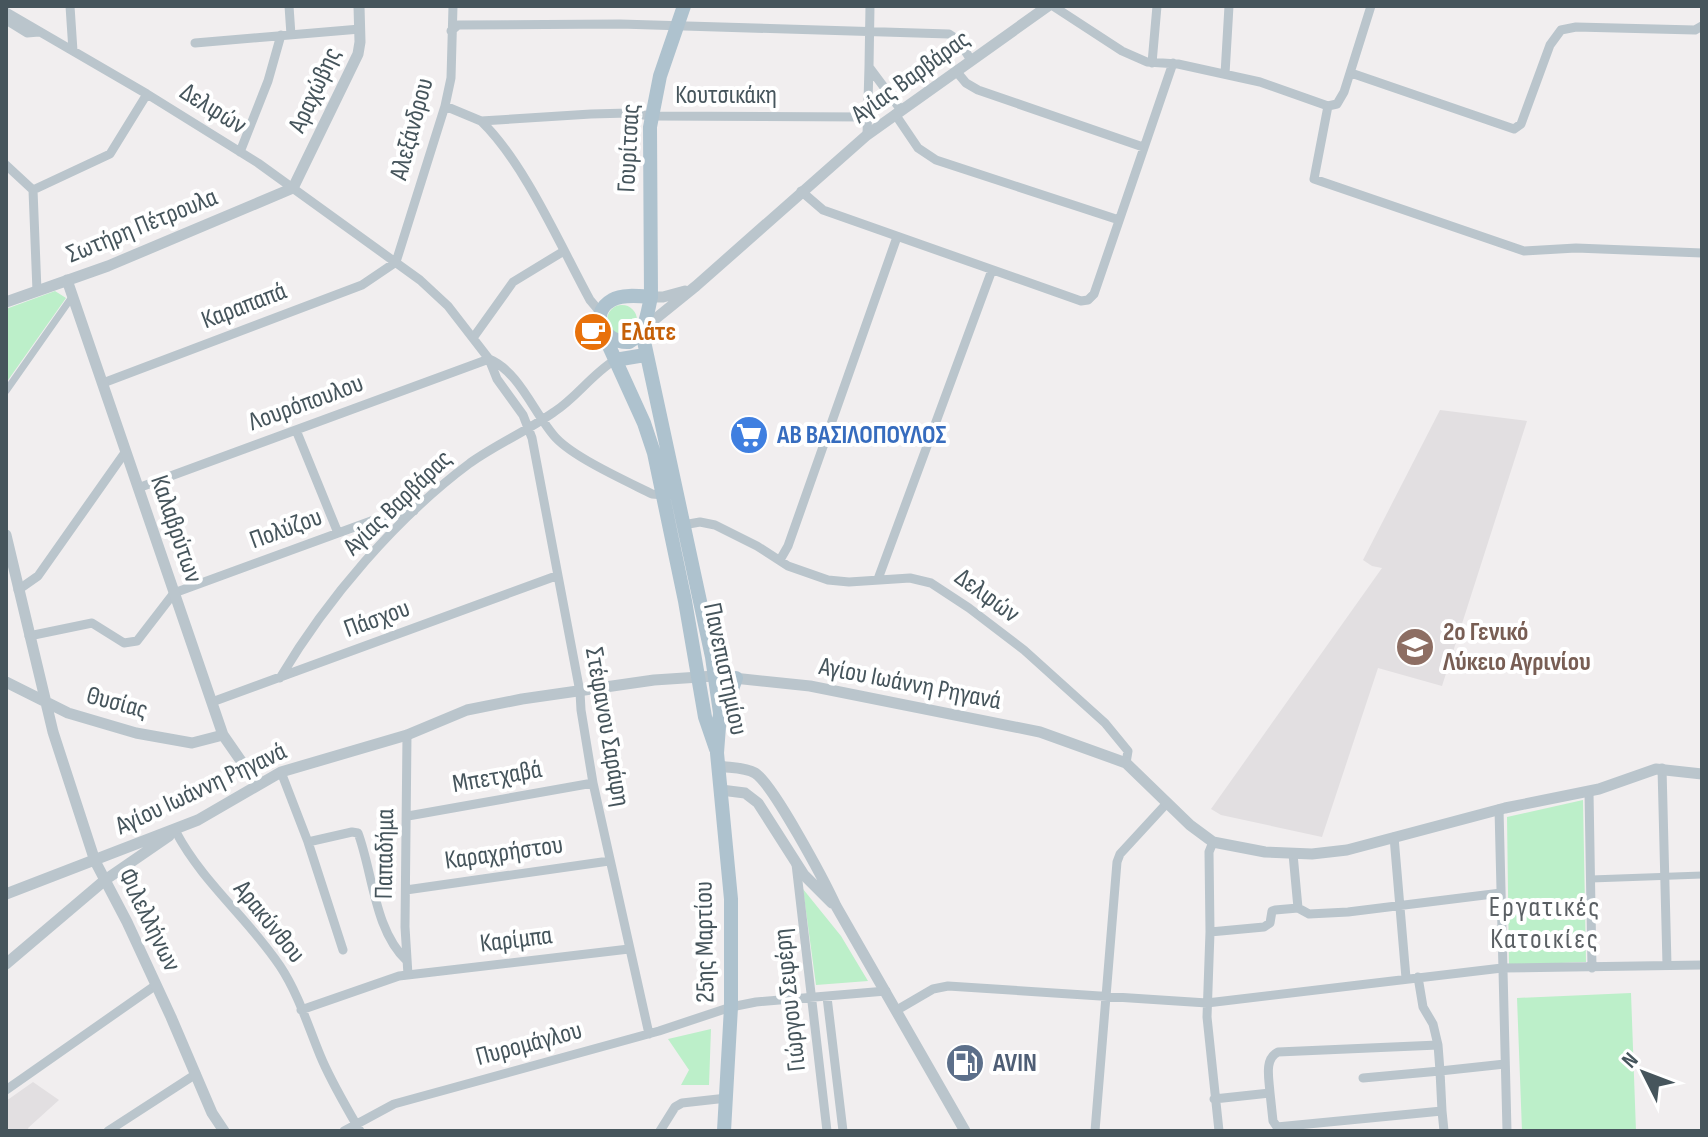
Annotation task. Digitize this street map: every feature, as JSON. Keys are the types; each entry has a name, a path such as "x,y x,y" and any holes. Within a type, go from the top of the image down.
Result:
{"main road":[{"name":"Γουρίτσας","path":"644,326 651,297 651,116 660,76 684,6"},
{"path":"624,297 638,303 644,326 629,342 621,343 613,341 602,329 601,313 610,301 624,297 651,297"},
{"name":"Πανεπιστημίου","path":"644,326 645,355 669,494 715,676 721,723 718,760"},
{"name":"Πανεπιστημίου","path":"602,329 649,437 669,494"},
{"path":"615,360 645,355"},
{"name":"Πανεπιστημίου","path":"677,526 705,717 718,760"},
{"path":"721,723 736,678"},
{"name":"25ης Μαρτίου","path":"718,760 731,899 731,1007 724,1131"}],"street":[{"path":"70,6 73,51"},
{"path":"240,152 286,35 289,6"},
{"name":"Αραχώβης","path":"293,188 358,54 359,6"},
{"name":"Αλεξάνδρου","path":"396,262 445,106 451,78 453,6"},
{"path":"867,135 870,6"},
{"path":"1050,6 1122,51 1152,63 1173,63 1260,82 1328,106 1340,100 1371,6"},
{"name":"Αγίας Βαρβάρας","path":"644,326 696,286 867,135 1050,6"},
{"path":"1152,63 1157,6"},
{"path":"1225,74 1229,6"},
{"name":"Δελφών","path":"6,12 240,152 396,262 441,299 473,338 529,426"},
{"path":"6,20 27,33 39,32"},
{"path":"451,31 458,25 620,24 949,34 958,40 971,60"},
{"path":"1351,73 1514,129 1521,124 1552,39 1561,30 1576,27 1695,30 1702,26"},
{"path":"195,43 360,29"},
{"path":"801,191 823,210 1081,301 1088,300 1094,294 1173,63"},
{"path":"869,67 918,148 936,160 1119,220"},
{"path":"956,71 966,83 978,90 1143,147"},
{"path":"33,190 110,154 147,94"},
{"name":"Κουτσικάκη","path":"445,106 481,121 629,113 651,116 867,117"},
{"path":"1328,106 1314,179 1524,251 1576,248 1702,253"},
{"path":"481,121 519,171 590,300 601,313"},
{"path":"6,165 33,190 37,291"},
{"name":"Σωτήρη Πέτρουλα","path":"6,302 155,247 293,188"},
{"path":"780,560 788,546 897,237"},
{"path":"473,338 513,282 564,251"},
{"name":"Καραπαπά","path":"103,383 362,285 396,262"},
{"path":"878,579 992,270"},
{"name":"Καλαβρύτων","path":"67,280 223,735 257,784"},
{"name":"Αγίας Βαρβάρας","path":"651,297 679,293 696,286"},
{"path":"6,391 72,297"},
{"name":"Δελφών","path":"489,359 506,371 566,447 643,489 669,494"},
{"name":"Λουρόπουλου","path":"138,488 489,359"},
{"name":"Αγίας Βαρβάρας","path":"280,678 303,640 354,575 414,511 480,456 558,410 615,360"},
{"name":"Στέφανου Σαράφη","path":"529,426 580,692 593,783 649,1034"},
{"path":"296,430 338,533"},
{"path":"535,451 538,438 544,434 557,439"},
{"path":"18,590 38,576 126,451"},
{"name":"Πολύζου","path":"174,593 382,517 414,511"},
{"name":"Δελφών","path":"677,526 700,522 715,525 805,573 828,580 923,580 969,608 1024,650 1105,723 1128,751 1126,763"},
{"name":"Φιλελλήνων","path":"6,535 45,703 95,861 156,985 212,1113 224,1131"},
{"name":"Πάσχου","path":"212,702 556,576"},
{"path":"29,636 92,623 124,643 137,641 174,593"},
{"name":"Αγίου Ιωάννη Ρηγανά","path":"6,894 198,820 281,772 407,735 477,708 639,682 699,677 736,678 837,691 1021,727 1126,763 1190,825 1213,842 1293,854 1325,854 1499,809 1589,792 1644,771 1662,768 1702,774"},
{"name":"Θυσίας","path":"6,682 45,703 91,721 183,742 198,743 223,735"},
{"name":"Παπαδήμα","path":"407,735 408,975"},
{"name":"Πανεπιστημίου","path":"718,760 750,771 766,783 965,1131"},
{"path":"1662,768 1667,965"},
{"path":"281,772 308,842 343,950"},
{"name":"Μπετχαβά","path":"408,816 593,783"},
{"name":"Πανεπιστημίου","path":"721,790 738,790 758,803 796,864 814,887 836,906"},
{"path":"1589,792 1592,968"},
{"path":"1095,1131 1117,862 1120,854 1167,803"},
{"path":"1499,809 1507,1131"},
{"path":"6,964 105,880 198,820"},
{"name":"Αρακύνθου","path":"176,832 202,875 258,935 282,969 326,1068 358,1127"},
{"path":"308,842 358,833 384,925 394,948 407,961"},
{"path":"1394,837 1406,978"},
{"path":"1213,842 1209,852 1207,1003 1219,1131"},
{"path":"1293,854 1298,908"},
{"name":"Καραχρήστου","path":"406,890 609,861"},
{"name":"Γιώργου Σεφέρη","path":"796,864 827,1131"},
{"path":"1591,879 1702,875"},
{"path":"1210,932 1264,927 1270,923 1273,910 1298,908 1309,914 1501,893"},
{"name":"Καρίμπα","path":"301,1010 383,980 408,975 629,949"},
{"path":"897,1010 933,989 948,986 1207,1003 1502,968 1702,965"},
{"path":"1418,977 1423,1007 1433,1024 1438,1045 1444,1131"},
{"path":"6,1090 156,985"},
{"name":"Πυρομάγλου","path":"344,1131 358,1127 394,1104 649,1034 731,1007 886,991"},
{"name":"Γιώργου Σεφέρη","path":"827,997 843,1131"},
{"path":"1438,1045 1278,1052 1269,1063 1270,1093 1273,1121 1277,1127 1328,1126 1442,1111"},
{"path":"1363,1078 1505,1064"},
{"path":"108,1131 196,1074"},
{"path":"1214,1099 1270,1093"},
{"path":"660,1131 678,1104 727,1098"}],"shaded area":[{"path":"1440,410 1527,421 1442,686 1378,668 1322,837 1221,815 1211,809 1382,568 1363,560"},
{"path":"33,1082 59,1100 28,1128 29,1131 6,1131 6,1101"}],"green space":[{"path":"55,291 66,298 6,383 6,309"},
{"path":"622,305 628,306 636,314 636,326 628,334 622,335 616,334 608,326 607,320 608,314 616,306"},
{"path":"1583,800 1586,962 1509,965 1507,817"},
{"path":"803,889 841,936 868,981 816,985"},
{"path":"1631,993 1636,1131 1522,1131 1517,998"},
{"path":"711,1029 709,1085 681,1085 689,1070 668,1039"}],"place":[{"name":"Ελάτε","path":"593,332"},
{"name":"ΑΒ ΒΑΣΙΛΟΠΟΥΛΟΣ","path":"749,435"},
{"name":"2ο Γενικό Λύκειο Αγρινίου","path":"1415,647"},
{"name":"AVIN","path":"965,1063"}],"district":[{"name":"Εργατικές Κατοικίες","path":"1545,923"}]}
